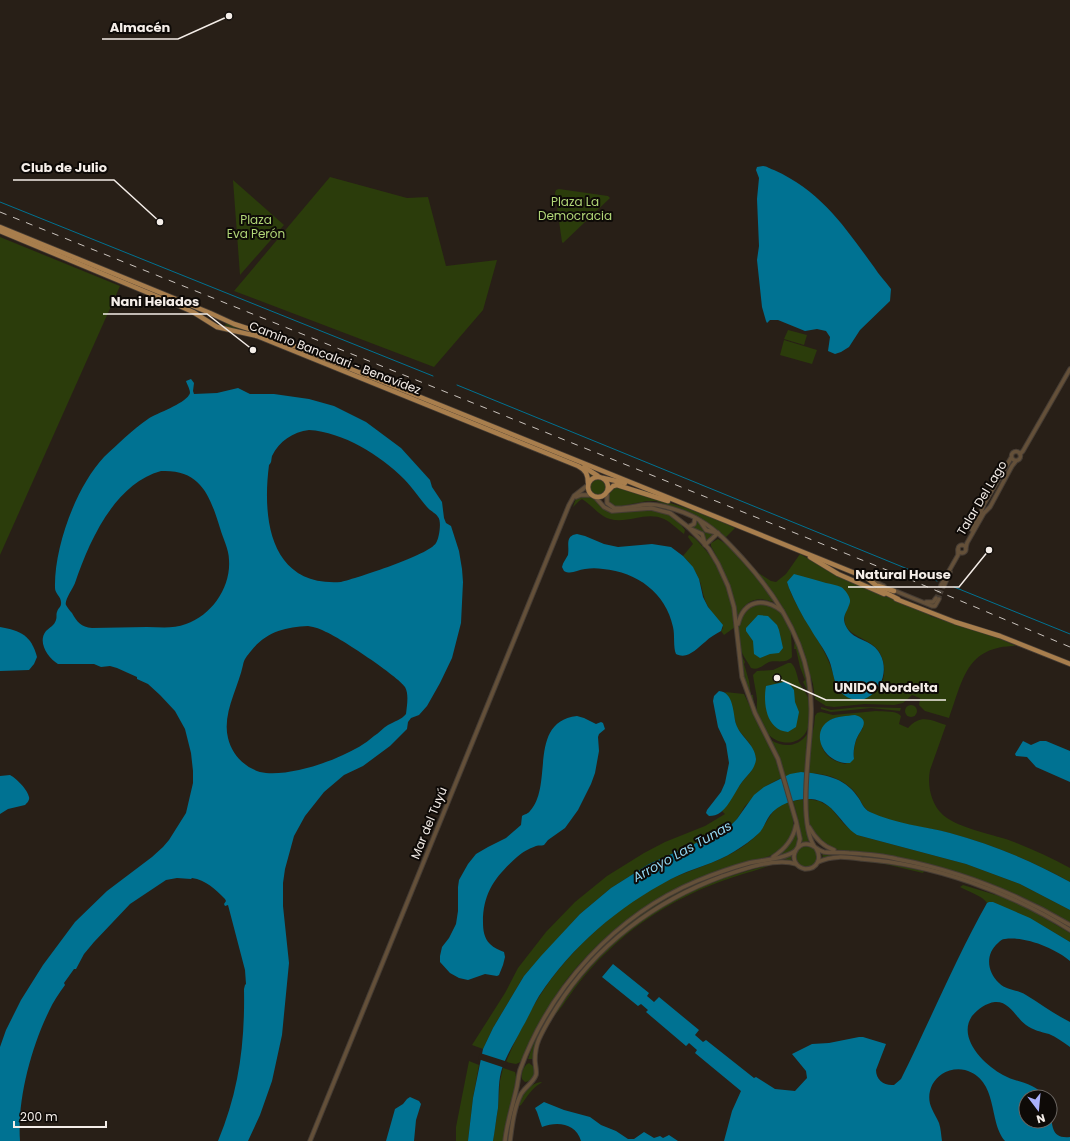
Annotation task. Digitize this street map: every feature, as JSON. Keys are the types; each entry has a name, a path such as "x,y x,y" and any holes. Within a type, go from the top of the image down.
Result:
{"main road":[{"name":"Camino Bancalari - Benavídez","path":"0,227 223,318 234,324 256,331 675,501"},
{"name":"Camino Bancalari - Benavídez","path":"0,231 156,295 193,312 222,329 247,333 261,338 578,466 587,474 588,484"},
{"path":"208,322 210,316 214,315"},
{"path":"222,329 224,325 223,318"},
{"name":"Camino Bancalari - Benavídez","path":"571,459 594,474 624,483 702,511 867,578 884,592 898,599"},
{"path":"594,477 602,477 608,483 607,492 601,497 593,496 588,490 588,484 594,477"},
{"name":"Camino Bancalari - Benavídez","path":"607,492 614,485 619,485 702,511"},
{"name":"Camino Bancalari - Benavídez","path":"785,545 812,558 846,578 955,622 1000,636 1070,664"},
{"path":"846,578 894,591"}],"street":[{"name":"Talar Del Lago","path":"1019,453 1023,451 1070,368"},
{"path":"1012,453 1019,453 1020,459 1016,461 1011,458 1012,453"},
{"name":"Talar Del Lago","path":"958,550 958,555 946,574 943,585 948,574 962,553 966,552 964,546 987,498 1011,458"},
{"name":"Talar Del Lago","path":"964,546 984,513 990,507 1016,461"},
{"path":"566,513 574,496 588,484"},
{"path":"607,492 607,503 614,508 641,504 653,504 697,519 718,533 753,570 783,611 799,644 810,686 811,716 807,768 806,823 809,838 819,856 818,862"},
{"path":"566,513 576,496 583,494 593,496 604,507 612,512 645,508 658,509 670,513 689,528 706,545 718,564 731,597 737,628 741,672 747,694 774,750 793,807 800,839 794,858 796,864"},
{"name":"Mar del Tuyú","path":"310,1141 566,513"},
{"path":"684,524 684,519 689,516"},
{"path":"689,528 697,519"},
{"path":"706,545 718,533"},
{"path":"962,553 958,550 959,546 964,546"},
{"path":"867,578 894,591 919,600 932,603 938,598"},
{"path":"737,628 742,612 755,603 765,602 776,606 783,611"},
{"path":"771,858 785,848 790,842 796,822"},
{"path":"806,823 812,834 820,842 828,848 841,852"},
{"path":"505,1141 510,1111 519,1076 530,1049 547,1013 584,962 622,926 668,895 723,871 788,855 806,844 825,852 841,852 896,858 973,879 1026,900 1070,925"},
{"path":"510,1141 518,1100 522,1092 535,1076 537,1069 535,1059 539,1039 561,1000 579,976 604,949 626,930 661,905 698,886 732,873 786,861 808,869 814,867 818,862 834,857 892,862 946,875 971,883 1041,913 1070,930"}],"green space":[{"path":"330,177 407,198 428,197 446,266 497,260 483,310 434,367 234,291"},
{"name":"Plaza Eva Perón","path":"233,180 284,225 240,275"},
{"name":"Plaza La Democracia","path":"559,189 608,196 610,198 563,243 555,193 556,190"},
{"path":"0,237 120,286 0,555"},
{"path":"226,323 248,330 578,463 592,475 589,476 587,471 257,335 225,327"},
{"path":"788,330 807,335 804,345 784,339"},
{"path":"784,340 817,350 812,364 780,355"},
{"path":"598,478 604,481 607,487 604,493 598,496 592,493 589,487 592,481"},
{"path":"616,486 705,514 735,528 725,538 697,516 656,501 647,501 616,507 609,503 607,496"},
{"path":"585,495 594,499 610,513 652,510 669,515 677,520 685,530 684,534 672,524 657,517 650,516 624,520 610,519 606,518 582,499 573,507 576,498"},
{"path":"697,521 707,532 713,535 708,541 704,535 692,528 696,525"},
{"path":"689,535 697,540 710,556 725,584 735,627 724,635 721,631 723,628 722,625 707,605 697,576 688,561 683,556 693,544 688,537"},
{"path":"718,539 735,551 757,576 776,602 761,599 752,601 742,609 738,617 727,581 711,546 711,543"},
{"path":"800,554 845,579 928,613 930,616 992,635 1016,646 999,648 986,652 977,659 969,668 963,679 949,718 925,711 919,705 920,698 912,695 903,703 894,705 865,704 834,707 826,706 815,699 813,684 799,641 782,606 757,572 771,581 776,582 786,574","holes":["787,582 847,608 845,624 848,629 876,648 883,661 884,677 878,689 869,697 835,682 826,655 798,607"]},
{"path":"760,604 770,605 781,613 791,632 792,657 784,661 772,661 754,669 751,668 741,651 738,632 744,614 753,606"},
{"path":"795,639 803,664 808,692 803,682 805,680 796,649 794,649"},
{"path":"740,653 745,662 744,664 751,695 753,695 754,706 745,680"},
{"path":"791,663 794,667 799,682 810,705 810,721 806,732 799,740 794,742 784,742 773,739 762,724 757,715 757,699 753,675 757,671 773,670"},
{"path":"725,692 744,694 772,751 780,770 781,778 764,787 745,806 737,819 731,825 703,840 649,864 611,888 580,914 524,976 493,1028 483,1049 472,1045 505,993 518,968 546,932 575,902 607,876 644,853 665,842 705,826 725,814 722,811 752,770 756,758 750,744 737,728 730,700"},
{"path":"911,705 915,707 917,711 915,715 911,717 907,715 905,711 907,707"},
{"path":"821,707 831,710 859,707 901,708 900,711 871,708 831,712 821,709"},
{"path":"876,711 890,712 899,714 901,716 899,724 908,728 917,721 926,719 946,725 929,776 931,794 939,811 950,820 958,824 1014,842 1070,868 1070,882 1026,860 980,842 949,833 899,823 879,816 866,809 855,792 844,782 824,775 809,773 811,737 815,716 817,713 821,712 833,715","holes":["839,717 863,728 858,735 854,750 854,759 845,764 833,760 825,753 821,743 821,737 825,726 830,720"]},
{"path":"807,734 806,773 801,772 785,777 771,740 776,743 790,745 800,742"},
{"path":"805,799 805,822 809,841 801,843 797,815 793,801"},
{"path":"808,799 819,801 830,807 844,824 857,835 966,864 1020,884 1070,910 1070,923 1031,901 990,883 947,869 903,858 874,853 841,851 830,848 816,836 812,830 808,813"},
{"path":"789,802 793,821 792,833 781,849 772,855 738,864 701,878 652,904 616,928 589,954 565,982 546,1012 523,1061 516,1064 506,1062 525,1021 551,979 565,962 598,928 635,900 654,888 673,878 727,856 741,848 758,834 774,810"},
{"path":"796,830 797,845 795,848 792,851 778,855"},
{"path":"807,846 815,849 818,857 815,865 807,868 799,865 796,857 799,849"},
{"path":"822,853 875,857 926,867 951,874 976,882 1030,904 1070,927 1070,929 989,888 889,860 832,855 823,858"},
{"path":"791,856 791,861 781,859 770,860 721,875 692,887 640,917 617,936 575,979 541,1030 534,1052 534,1059 528,1059 542,1025 561,993 584,964 611,938 641,915 673,895 706,879 747,865 759,862"},
{"path":"844,859 884,863 924,871 923,873 885,864"},
{"path":"771,865 706,887 661,910 647,919 620,940 598,961 583,977 553,1017 574,988 596,961 620,938 646,918 674,900 704,886 736,874"},
{"path":"963,885 1006,898 1036,913 1070,933 1070,942 1018,913 1008,910 993,902 987,903 979,896 960,887"},
{"path":"469,1061 479,1065 473,1098 468,1141 456,1141 456,1127"},
{"path":"529,1063 534,1067 534,1075 530,1081 525,1082 522,1079 522,1072 525,1066"},
{"path":"503,1068 515,1072 517,1080 509,1109 504,1141 493,1141 500,1081"},
{"path":"542,1082 532,1090 519,1106 521,1097 526,1090 533,1084"}],"water":[{"path":"766,166 791,179 806,189 831,211 891,289 890,301 860,330 849,347 841,352 835,354 828,351 830,337 826,331 817,329 805,331 778,320 770,320 767,323 766,321 762,307 757,260 759,246 757,199 759,178 756,170 757,167"},
{"path":"191,379 194,383 194,394 217,393 238,388 250,394 274,394 309,399 334,406 366,422 401,448 430,480 432,487 442,502 446,523 451,526 459,551 462,569 463,582 461,623 452,658 427,706 419,715 411,718 408,722 407,729 390,746 363,766 344,775 324,792 305,816 294,836 285,869 283,883 283,906 289,963 282,1035 272,1081 260,1115 248,1141 218,1141 236,1085 242,1048 244,989 246,984 245,970 228,905 225,906 225,899 214,888 206,883 192,878 177,878 166,880 130,904 94,942 84,954 76,969 74,969 64,983 65,985 52,1004 42,1026 31,1058 23,1092 20,1141 0,1141 0,1047 6,1030 21,1000 43,965 75,922 107,891 163,847 186,813 193,783 193,771 191,753 185,729 175,711 148,684 117,668 110,666 101,667 94,664 58,664 47,654 43,645 43,640 46,631 55,622 58,609 61,605 55,588 58,554 69,518 84,484 104,457 131,432 148,419 182,402 190,394 186,381","holes":["309,430 335,435 348,440 372,453 394,470 407,482 428,508 438,517 440,522 440,530 436,543 431,548 407,560 341,582 317,581 299,573 285,561 276,546 270,527 267,507 269,465 278,446 287,438 297,433","161,471 175,472 186,475 195,480 202,487 212,505 228,552 229,570 223,590 212,607 204,614 181,626 92,628 82,625 66,606 67,598 96,533 106,516 117,501 130,488 144,478","308,626 333,635 392,675 405,687 407,693 406,714 400,719 386,726 363,744 335,759 295,771 275,773 259,772 242,762 230,745 227,720 231,701 244,661 251,651 263,639 270,635 284,629"]},
{"path":"577,534 604,544 618,547 652,544 671,547 683,556 693,567 699,579 703,597 708,607 723,625 721,631 688,654 684,656 676,654 674,630 669,615 657,594 648,586 627,575 615,571 594,568 572,572 564,571 562,567 568,555 569,539 573,535"},
{"path":"794,574 839,586 843,588 850,598 844,619 846,626 856,637 869,643 877,649 883,664 884,673 881,683 876,691 869,697 861,700 853,699 844,695 840,691 834,679 831,665 827,656 801,614 789,588 787,582"},
{"path":"758,615 768,616 777,625 783,648 779,653 770,654 760,658 754,654 753,641 746,631 746,628"},
{"path":"0,627 19,632 32,644 37,657 29,670 0,671"},
{"path":"788,682 794,690 795,702 799,712 796,727 788,732 781,730 771,721 768,715 765,700 766,686"},
{"path":"719,691 728,695 732,704 738,729 753,749 756,760 752,770 742,782 730,802 721,812 714,816 709,816 706,813 707,810 721,792 725,783 729,763 726,744 718,727 713,701 714,696"},
{"path":"855,715 860,717 864,722 855,742 854,759 850,763 833,759 822,747 820,732 830,720"},
{"path":"577,716 596,724 601,722 603,723 605,729 599,734 598,737 599,751 595,773 591,784 578,810 565,828 548,840 544,845 530,848 517,857 497,878 488,893 484,911 484,931 485,937 490,944 504,952 505,957 499,975 485,974 468,980 459,978 450,973 440,962 440,956 442,947 449,938 456,924 459,880 468,864 476,854 506,838 521,825 522,816 529,812 537,800 546,742 552,730 562,721"},
{"path":"1023,741 1031,745 1040,741 1046,741 1070,751 1070,782 1036,767 1027,757 1016,756 1015,754"},
{"name":"Arroyo Las Tunas","path":"801,772 825,775 839,781 852,790 866,809 880,816 981,842 1056,874 1070,882 1070,910 1020,884 966,864 857,835 831,808 819,801 811,799 794,800 783,804 778,807 769,817 761,831 744,845 720,859 679,875 651,890 615,915 581,944 539,996 505,1061 500,1076 498,1108 493,1141 468,1141 473,1098 483,1049 493,1028 524,976 541,956 580,914 611,888 649,864 703,840 731,825 754,795 764,787 790,774"},
{"path":"10,775 24,788 29,799 25,805 8,809 0,814 0,776"},
{"path":"993,902 1030,918 1070,942 1070,961 1064,956 1048,948 1030,941 1021,939 1003,939 991,952 989,963 992,974 1002,986 1023,993 1070,1022 1070,1047 1052,1035 1029,1027 1022,1022 1009,1007 1000,1002 988,1004 977,1011 972,1016 968,1024 968,1033 970,1042 975,1050 988,1065 1008,1078 1037,1089 1018,1089 1018,1129 1054,1129 1059,1136 1070,1137 1070,1141 1005,1141 996,1123 988,1092 983,1082 976,1075 965,1070 956,1069 950,1070 938,1077 932,1085 929,1095 930,1104 941,1130 942,1141 724,1141 732,1111 741,1091 695,1053 697,1050 689,1043 686,1046 646,1012 648,1010 641,1004 638,1006 602,977 613,964 649,993 647,996 654,1002 659,997 699,1030 695,1035 703,1042 706,1040 754,1078 756,1077 775,1089 795,1091 807,1078 806,1071 792,1054 812,1044 829,1043 859,1037 886,1044 876,1070 876,1074 881,1082 894,1085 901,1079 964,946 987,903"},
{"path":"410,1097 419,1101 421,1104 416,1120 414,1141 386,1141 395,1109"},
{"path":"544,1102 564,1110 590,1117 601,1125 616,1131 628,1139 634,1139 644,1132 654,1138 660,1136 663,1138 669,1135 678,1141 581,1141 575,1130 565,1125 554,1124 542,1127 535,1108"}],"pier":[{"path":"480,1053 508,1062 505,1068 478,1059"}],"waterway":[{"path":"0,202 433,376"},
{"path":"457,385 937,581"},
{"path":"954,587 1070,634"}],"tunnel":[{"path":"936,598 941,585"},
{"path":"939,599 944,586"}],"railway":[{"path":"0,212 904,577 1070,647"}],"place":[{"name":"Almacén","path":"229,16"},
{"name":"Club de Julio","path":"160,222"},
{"name":"Nani Helados","path":"253,350"},
{"name":"Natural House","path":"989,550"},
{"name":"UNIDO Nordelta","path":"777,678"}]}
